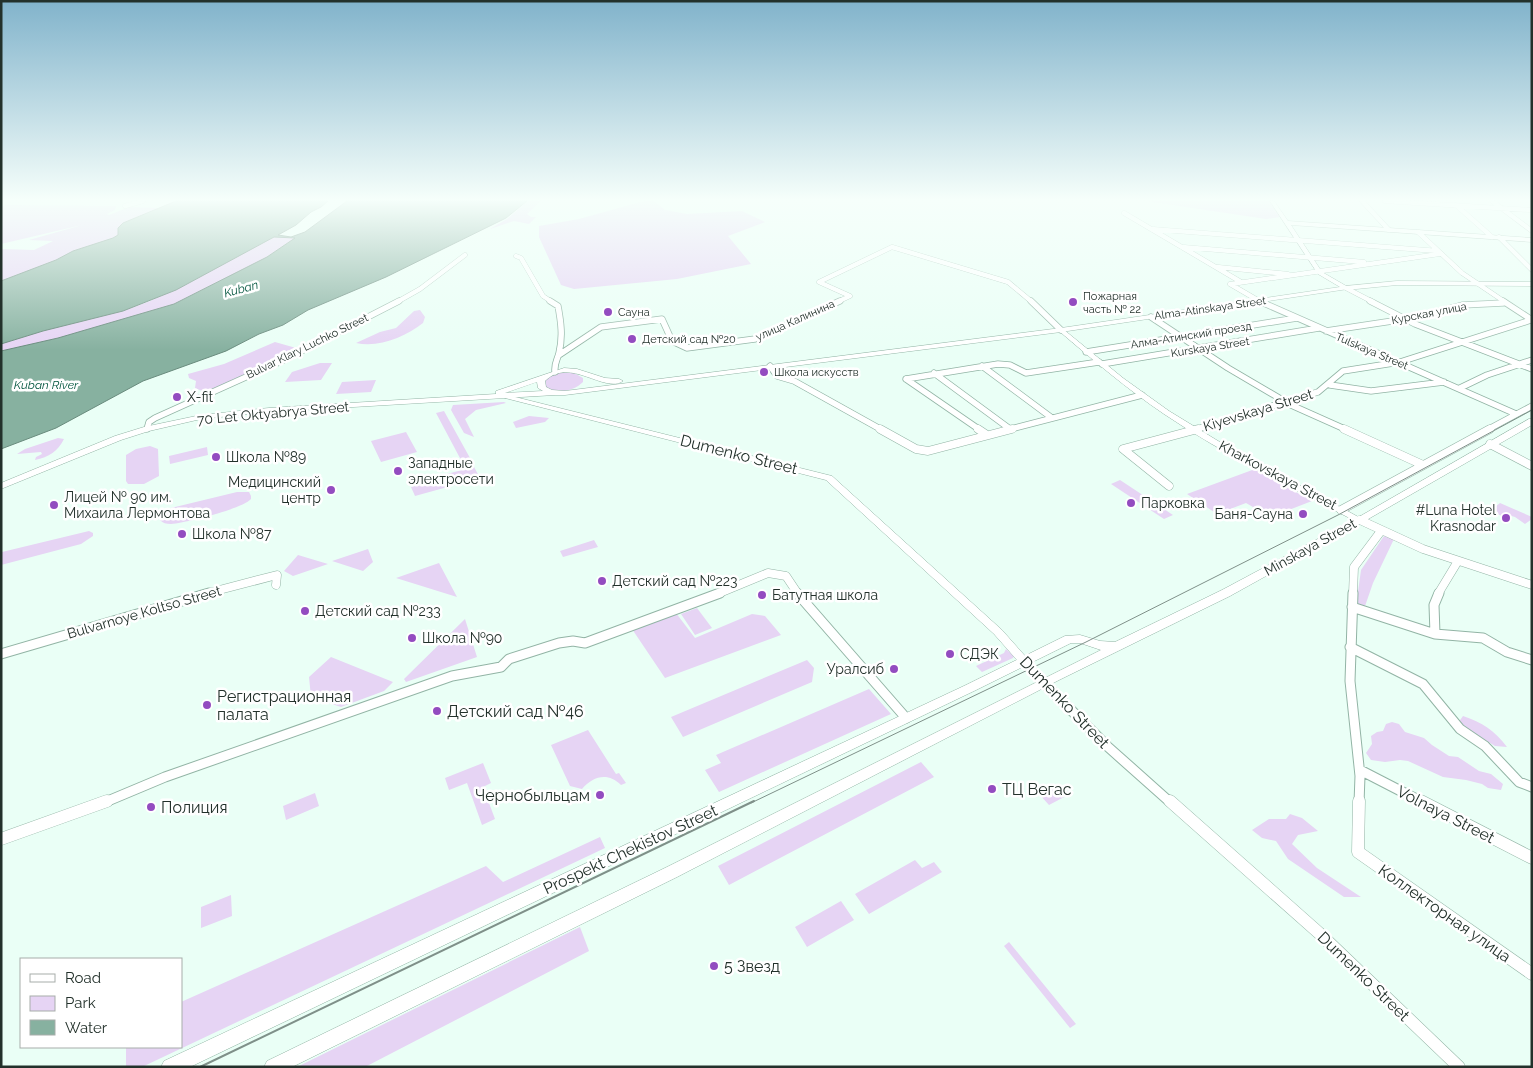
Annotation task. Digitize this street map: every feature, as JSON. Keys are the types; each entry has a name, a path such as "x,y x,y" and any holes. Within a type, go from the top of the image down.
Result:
{"main road":[{"path":"1304,251 1320,273 1346,288"},
{"name":"Alma-Atinskaya Street","path":"556,393 1061,330 1346,288"},
{"name":"Alma-Atinskaya Street","path":"503,396 551,374 568,370 612,381 666,379"},
{"path":"572,391 582,388 587,382 587,377 582,372"},
{"path":"551,374 541,380 541,386 546,390 556,393"},
{"name":"70 Let Oktyabrya Street","path":"1,486 94,447 147,429 226,414 556,393"},
{"name":"Minskaya Street","path":"1126,642 1226,593 1360,520 1532,421"},
{"name":"Prospekt Chekistov Street","path":"170,1067 1070,639 1079,639 1102,647 1126,642"},
{"path":"273,1067 679,868 1126,642"},
{"path":"1080,664 1091,656 1090,644"}],"street":[{"name":"улица Калинина","path":"559,355 600,328 662,319 672,341 687,348 755,339 850,296 819,282 886,251"},
{"name":"Kharkovskaya Street","path":"902,251 1008,282 1022,292 1086,352 1142,396 1195,430 1341,510 1381,531 1458,561 1532,585"},
{"path":"1189,251 1241,282 1320,273 1440,252"},
{"path":"1230,251 1378,264"},
{"path":"1426,251 1440,252 1475,283 1531,320"},
{"path":"1511,251 1532,270"},
{"name":"Bulvar Klary Luchko Street","path":"147,429 149,422 155,418 310,346 414,292 466,255"},
{"path":"516,256 521,258 543,296 558,306 562,325 559,355 551,374"},
{"path":"1216,267 1295,275"},
{"name":"Tulskaya Street","path":"1241,282 1230,284 1258,301 1516,414"},
{"name":"Alma-Atinskaya Street","path":"1346,288 1391,283 1532,284"},
{"path":"1346,288 1404,319 1532,369"},
{"name":"Курская улица","path":"1326,331 1419,317 1463,305 1503,302"},
{"path":"1151,316 1228,368 1291,405 1423,465"},
{"name":"Алма-Атинский проезд","path":"1086,352 1297,318"},
{"name":"Kiyevskaya Street","path":"1170,486 1123,449 1195,430 1285,400 1318,392 1330,385 1337,375 1344,371 1400,362 1531,320"},
{"name":"Kurskaya Street","path":"982,366 1010,365 1026,373 1200,349 1319,328"},
{"path":"1460,388 1487,375 1532,360"},
{"path":"770,366 776,376 794,381 916,449 928,451 1142,396"},
{"path":"988,435 906,378 982,366 1052,418"},
{"path":"934,373 1010,429"},
{"path":"1330,385 1371,391 1446,382"},
{"path":"538,404 535,402 537,397 546,394"},
{"name":"Dumenko Street","path":"503,396 829,478 998,632 1044,683 1107,746 1319,933 1459,1067"},
{"name":"Minskaya Street","path":"1341,510 1532,406"},
{"path":"1490,444 1532,466"},
{"name":"Minskaya Street","path":"1358,852 1360,770 1350,681 1354,567 1381,531"},
{"path":"1435,634 1434,605 1442,585 1458,561"},
{"path":"1,838 183,771 452,676 501,667 509,659 559,643 573,641 585,643 683,608 768,573 786,576 802,600 906,718"},
{"name":"Bulvarnoye Koltso Street","path":"1,654 231,586 277,575 276,585"},
{"path":"1352,607 1435,634 1482,638 1507,652 1532,660"},
{"path":"1350,647 1400,670 1423,684 1460,729 1485,746 1519,782 1532,787"},
{"name":"Volnaya Street","path":"1360,770 1532,858"},
{"name":"Коллекторная улица","path":"1358,852 1532,974"}],"green space":[{"path":"1,251 73,251 57,260 1,281"},
{"path":"247,251 276,251 250,268 188,300 72,335 1,352 1,344 43,331 123,311 150,301 195,280"},
{"path":"545,251 740,251 751,264 677,279 574,289 561,285"},
{"path":"420,310 425,317 423,323 408,333 383,343 356,343 380,332 396,328 414,311"},
{"path":"275,342 296,348 288,354 207,393 195,388 196,381 189,378 188,374 224,364"},
{"path":"320,363 332,363 321,380 285,382 292,372"},
{"path":"563,372 574,373 583,378 583,382 575,388 565,391 555,391 545,387 545,380"},
{"path":"376,380 371,392 336,394 342,382"},
{"path":"506,403 476,410 465,419 474,437 464,433 451,410 453,405"},
{"path":"444,411 470,458 461,460 436,413"},
{"path":"529,416 549,418 545,422 516,428 513,422"},
{"path":"406,432 417,452 381,462 371,441"},
{"path":"58,438 64,439 62,443 56,450 45,457 35,460 36,457 42,454 41,452 17,454 25,449"},
{"path":"150,446 158,449 159,476 144,484 128,484 126,481 126,455 136,449"},
{"path":"207,447 208,455 170,464 169,456"},
{"path":"474,467 480,478 415,496 411,487 440,479 439,476"},
{"path":"1255,469 1312,501 1281,513 1273,509 1265,514 1246,503 1217,514 1187,494"},
{"path":"1120,480 1173,515 1164,519 1111,484"},
{"path":"237,492 249,492 251,499 237,507 188,521 169,524 163,523 160,520 162,513 171,508"},
{"path":"1500,503 1532,517 1532,519 1525,524 1515,517 1505,514 1502,516 1490,511"},
{"path":"89,531 93,533 93,536 81,544 1,565 2,552"},
{"path":"1384,536 1394,539 1373,583 1364,609 1356,606 1361,570"},
{"path":"594,540 598,547 563,557 560,551"},
{"path":"368,549 373,562 363,571 332,561"},
{"path":"298,555 328,564 293,576 284,571"},
{"path":"439,563 457,597 396,578"},
{"path":"697,608 712,628 695,635 681,614"},
{"path":"676,613 695,638 752,614 765,616 781,635 665,678 632,629"},
{"path":"465,619 477,657 406,682 404,679"},
{"path":"1006,649 1014,656 1013,658 982,672 976,666 1004,653"},
{"path":"331,657 393,682 384,691 341,707 311,697 309,677"},
{"path":"807,660 814,668 812,682 683,737 671,717"},
{"path":"869,689 891,714 719,792 705,770 721,763 716,755"},
{"path":"1463,716 1488,728 1507,747 1495,746 1458,723"},
{"path":"1392,722 1399,724 1405,732 1424,738 1449,756 1458,757 1479,771 1491,774 1503,784 1501,790 1488,788 1482,784 1466,780 1443,777 1408,761 1385,762 1371,760 1366,753 1372,744 1371,736 1383,731 1386,724"},
{"path":"588,730 616,774 619,773 626,783 621,785 611,778 601,777 591,781 582,789 570,786 551,745"},
{"path":"921,762 934,777 729,885 718,866"},
{"path":"483,763 491,783 483,787 495,819 482,825 467,783 449,790 445,778"},
{"path":"1058,784 1068,795 1049,805 1039,794"},
{"path":"315,793 319,806 286,820 283,806"},
{"path":"1290,814 1302,818 1318,831 1298,835 1292,844 1317,868 1361,897 1344,897 1288,859 1276,841 1262,838 1252,830 1269,819 1286,819"},
{"path":"600,837 605,848 142,1067 126,1067 126,1048 182,1048 182,1002 486,866 503,882"},
{"path":"915,860 922,868 934,862 942,872 869,914 855,894"},
{"path":"231,895 232,916 201,928 201,907"},
{"path":"841,901 854,920 807,947 795,927"},
{"path":"580,927 589,951 365,1067 297,1067"},
{"path":"1009,942 1076,1024 1070,1028 1004,946"}],"water":[{"name":"Kuban River","path":"73,251 248,251 176,290 123,311 43,331 1,344 1,281 56,260"},
{"name":"Kuban River","path":"276,251 439,251 386,277 308,310 283,325 259,334 226,351 143,381 56,428 1,449 1,351 58,338 174,304"}],"tram line":[{"path":"751,803 1086,642 1338,515 1532,410"},
{"path":"200,1067 754,801"}],"place":[{"name":"Пожарная часть № 22","path":"1073,302"},
{"name":"Сауна","path":"608,312"},
{"name":"Детский сад №20","path":"632,339"},
{"name":"Школа искусств","path":"764,372"},
{"name":"X-fit","path":"177,397"},
{"name":"Школа №89","path":"216,457"},
{"name":"Западные электросети","path":"398,471"},
{"name":"Медицинский центр","path":"331,490"},
{"name":"Парковка","path":"1131,503"},
{"name":"Лицей № 90 им. Михаила Лермонтова","path":"54,505"},
{"name":"Баня-Сауна","path":"1303,514"},
{"name":"#Luna Hotel Krasnodar","path":"1506,518"},
{"name":"Школа №87","path":"182,534"},
{"name":"Детский сад №223","path":"602,581"},
{"name":"Батутная школа","path":"762,595"},
{"name":"Детский сад №233","path":"305,611"},
{"name":"Школа №90","path":"412,638"},
{"name":"СДЭК","path":"950,654"},
{"name":"Уралсиб","path":"894,669"},
{"name":"Регистрационная палата","path":"207,705"},
{"name":"Детский сад №46","path":"437,711"},
{"name":"ТЦ Вегас","path":"992,789"},
{"name":"Чернобыльцам","path":"600,795"},
{"name":"Полиция","path":"151,807"},
{"name":"5 Звезд","path":"714,966"}],"water label":[{"name":"Kuban","path":"241,289"}]}
